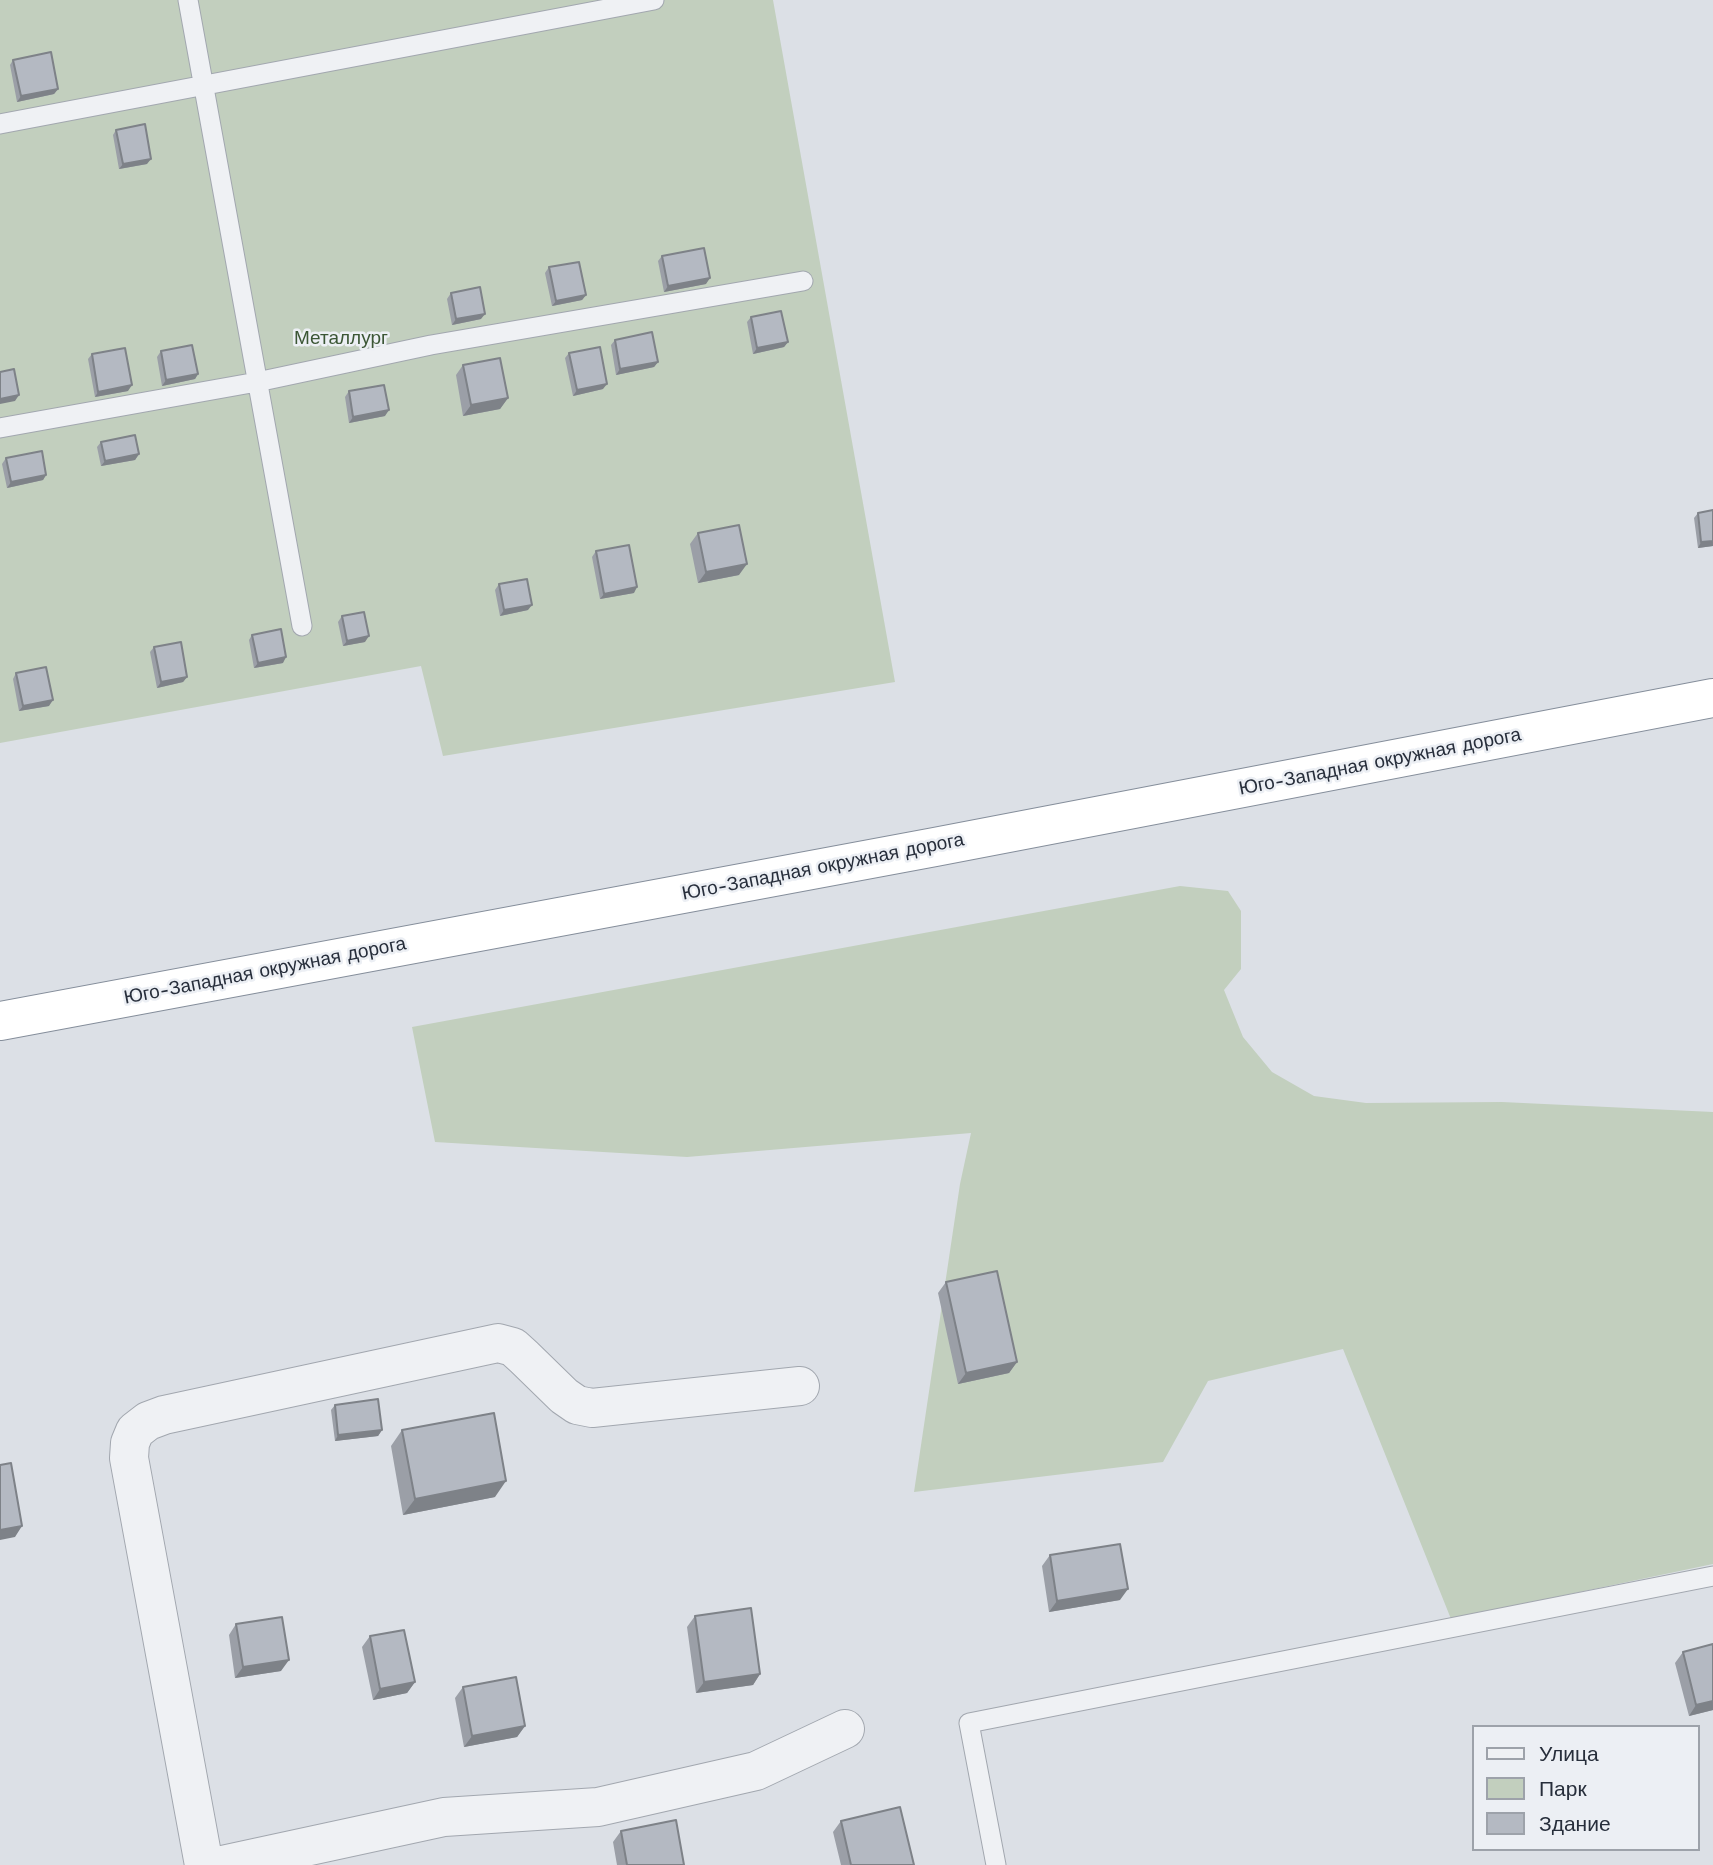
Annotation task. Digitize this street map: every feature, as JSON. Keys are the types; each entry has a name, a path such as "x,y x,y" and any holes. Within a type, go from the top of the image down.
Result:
{"highway":[{"name":"Юго-Западная окружная дорога","path":"0,1021 1713,698"}],"street":[{"path":"204,1865 129,1458 130,1443 135,1431 148,1421 164,1415 498,1343 513,1347 577,1405 592,1408 800,1386"},
{"path":"222,1865 444,1817 598,1807 756,1771 845,1729"}],"lane":[{"path":"188,0 302,626"},
{"path":"0,124 654,0"},
{"path":"0,428 257,382 431,345 803,281"},
{"path":"996,1865 969,1723 1713,1576"}],"green space":[{"name":"Металлург","path":"0,0 773,0 895,682 443,756 421,666 0,743"},
{"path":"1180,886 1228,891 1241,911 1241,969 1224,990 1243,1037 1272,1072 1314,1096 1366,1103 1502,1102 1713,1112 1713,1564 1451,1619 1343,1349 1208,1381 1163,1462 914,1492 960,1184 971,1133 687,1157 435,1142 412,1027"}],"building":[{"path":"51,52 58,89 21,96 13,60"},
{"path":"145,124 151,159 123,164 116,130"},
{"path":"704,248 710,278 668,286 662,256"},
{"path":"579,262 586,295 556,301 549,267"},
{"path":"480,287 485,314 456,319 451,293"},
{"path":"781,311 788,342 757,348 751,317"},
{"path":"652,332 658,362 620,369 615,340"},
{"path":"192,345 198,374 166,380 161,351"},
{"path":"600,347 607,384 577,390 569,353"},
{"path":"125,348 132,385 98,392 92,354"},
{"path":"500,358 508,398 471,405 463,365"},
{"path":"14,369 19,395 0,399 0,372"},
{"path":"384,385 389,410 353,417 349,391"},
{"path":"135,435 139,454 105,461 101,442"},
{"path":"42,451 46,475 11,482 6,458"},
{"path":"1713,510 1713,541 1701,542 1698,513"},
{"path":"739,525 747,564 706,572 698,533"},
{"path":"629,545 637,587 604,594 596,551"},
{"path":"527,579 532,605 504,610 499,584"},
{"path":"364,612 369,636 347,641 342,616"},
{"path":"281,629 286,657 258,663 252,635"},
{"path":"181,642 187,677 161,682 154,647"},
{"path":"46,667 53,700 23,706 16,673"},
{"path":"997,1271 1017,1362 966,1373 946,1282"},
{"path":"378,1399 382,1430 338,1435 335,1405"},
{"path":"494,1413 506,1481 415,1499 402,1430"},
{"path":"11,1463 22,1526 0,1530 0,1465"},
{"path":"1120,1544 1128,1589 1057,1601 1050,1555"},
{"path":"751,1608 760,1674 704,1682 695,1616"},
{"path":"282,1617 289,1660 243,1667 236,1624"},
{"path":"404,1630 415,1682 380,1689 370,1636"},
{"path":"1713,1644 1713,1701 1696,1705 1683,1652"},
{"path":"516,1677 525,1726 472,1736 463,1687"},
{"path":"900,1807 914,1865 851,1865 841,1821"},
{"path":"676,1820 684,1865 627,1865 621,1831"}]}
